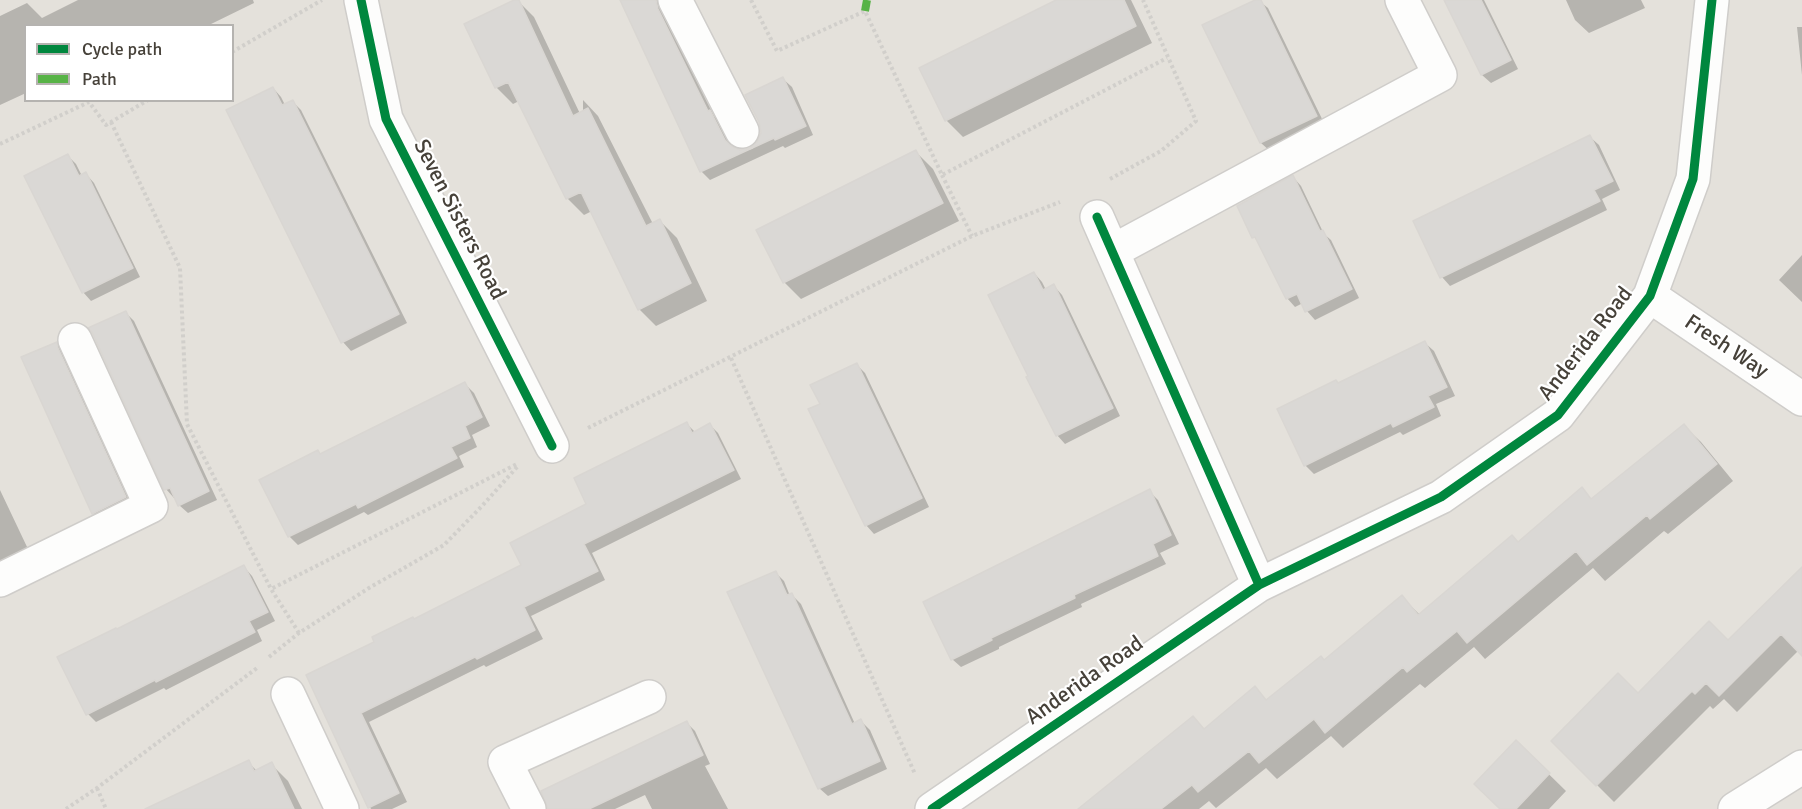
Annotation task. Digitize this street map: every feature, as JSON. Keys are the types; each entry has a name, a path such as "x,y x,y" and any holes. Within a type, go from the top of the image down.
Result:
{"street":[{"name":"Seven Sisters Road","path":"361,0 386,119 552,446"},
{"path":"675,0 742,131"},
{"path":"1113,251 1440,75 1402,0"},
{"name":"Anderida Road","path":"933,808 1259,585 1442,498 1558,415 1650,296 1693,179 1712,0"},
{"path":"1097,217 1259,585"},
{"name":"Fresh Way","path":"1650,296 1802,399"},
{"path":"0,580 151,506 75,340"},
{"path":"288,693 342,809"},
{"path":"529,809 505,762 649,697"},
{"path":"1735,809 1802,767"}],"path":[{"path":"234,51 322,0"},
{"path":"751,0 777,51 865,11 972,236"},
{"path":"1104,182 1161,151 1196,121 1143,0"},
{"path":"942,175 1167,58"},
{"path":"0,144 89,102 106,125 145,102"},
{"path":"111,122 180,268 187,424 271,589 299,633"},
{"path":"552,446 972,236 1064,201"},
{"path":"731,358 915,774 933,808"},
{"path":"267,659 299,633 369,588 444,545 521,462 271,589"},
{"path":"66,809 258,666"},
{"path":"97,788 106,809"}],"shaded area":[{"path":"0,0 1802,0 1802,809 0,809"}],"building":[{"path":"514,0 519,0 573,116 588,108 646,226 660,219 691,283 638,310 581,192 566,199 508,82 495,88 464,24"},
{"path":"620,0 656,0 658,9 708,111 710,110 725,140 731,146 740,150 750,148 757,142 761,133 759,122 745,95 783,77 806,126 700,172"},
{"path":"1056,0 1124,0 1136,26 945,121 919,68"},
{"path":"1255,0 1261,0 1317,116 1260,143 1202,25"},
{"path":"1444,0 1481,0 1511,60 1481,75"},
{"path":"273,87 282,105 293,100 399,314 341,343 226,110"},
{"path":"1590,135 1613,181 1594,190 1600,201 1440,278 1413,221"},
{"path":"916,150 943,203 783,283 756,230"},
{"path":"68,154 79,176 86,172 133,268 82,293 24,176"},
{"path":"1293,175 1352,289 1305,312 1297,294 1286,299 1237,206"},
{"path":"1034,272 1043,290 1054,284 1113,408 1056,436 988,295"},
{"path":"126,311 209,491 178,506 170,488 164,490 92,332 88,328"},
{"path":"1425,341 1447,387 1428,396 1434,407 1393,427 1391,423 1304,466 1277,409 1336,380 1338,383"},
{"path":"57,342 126,497 92,514 21,357"},
{"path":"857,363 922,498 865,526 808,409 820,404 810,385"},
{"path":"465,382 482,417 465,426 470,438 451,447 457,458 358,508 356,504 288,537 259,480 318,450 320,454"},
{"path":"687,422 692,433 710,423 734,470 584,544 598,571 524,607 535,630 361,713 399,793 368,808 306,675 374,642 372,637 413,617 414,619 521,565 510,543 586,504 574,478"},
{"path":"1684,424 1717,464 1650,519 1647,515 1587,565 1576,551 1467,643 1457,631 1407,672 1403,667 1325,733 1314,719 1259,763 1249,751 1198,792 1192,785 1161,809 1078,809 1193,716 1204,729 1255,686 1266,700 1321,656 1324,660 1402,595 1418,615 1512,535 1518,542 1582,487 1591,499"},
{"path":"1150,489 1171,535 1153,544 1158,556 1074,595 1075,598 951,660 923,602"},
{"path":"244,565 268,612 249,621 255,632 86,715 57,657"},
{"path":"1802,567 1802,656 1781,634 1719,696 1706,683 1695,694 1692,691 1596,786 1551,741 1618,673 1638,693 1709,621 1728,640"},
{"path":"776,571 787,595 792,593 852,724 861,719 880,761 818,789 727,592"},
{"path":"687,721 703,755 589,809 548,809 541,791"},
{"path":"1516,740 1550,773 1516,809 1500,809 1474,784"},
{"path":"249,760 254,771 272,762 294,809 145,809"}],"marked path":[{"path":"865,11 867,0"}],"cycle path":[{"path":"361,0 386,119 552,446"},
{"path":"932,809 1259,585 1441,497 1558,415 1650,296 1693,179 1712,0"},
{"path":"1097,217 1259,585"}]}
